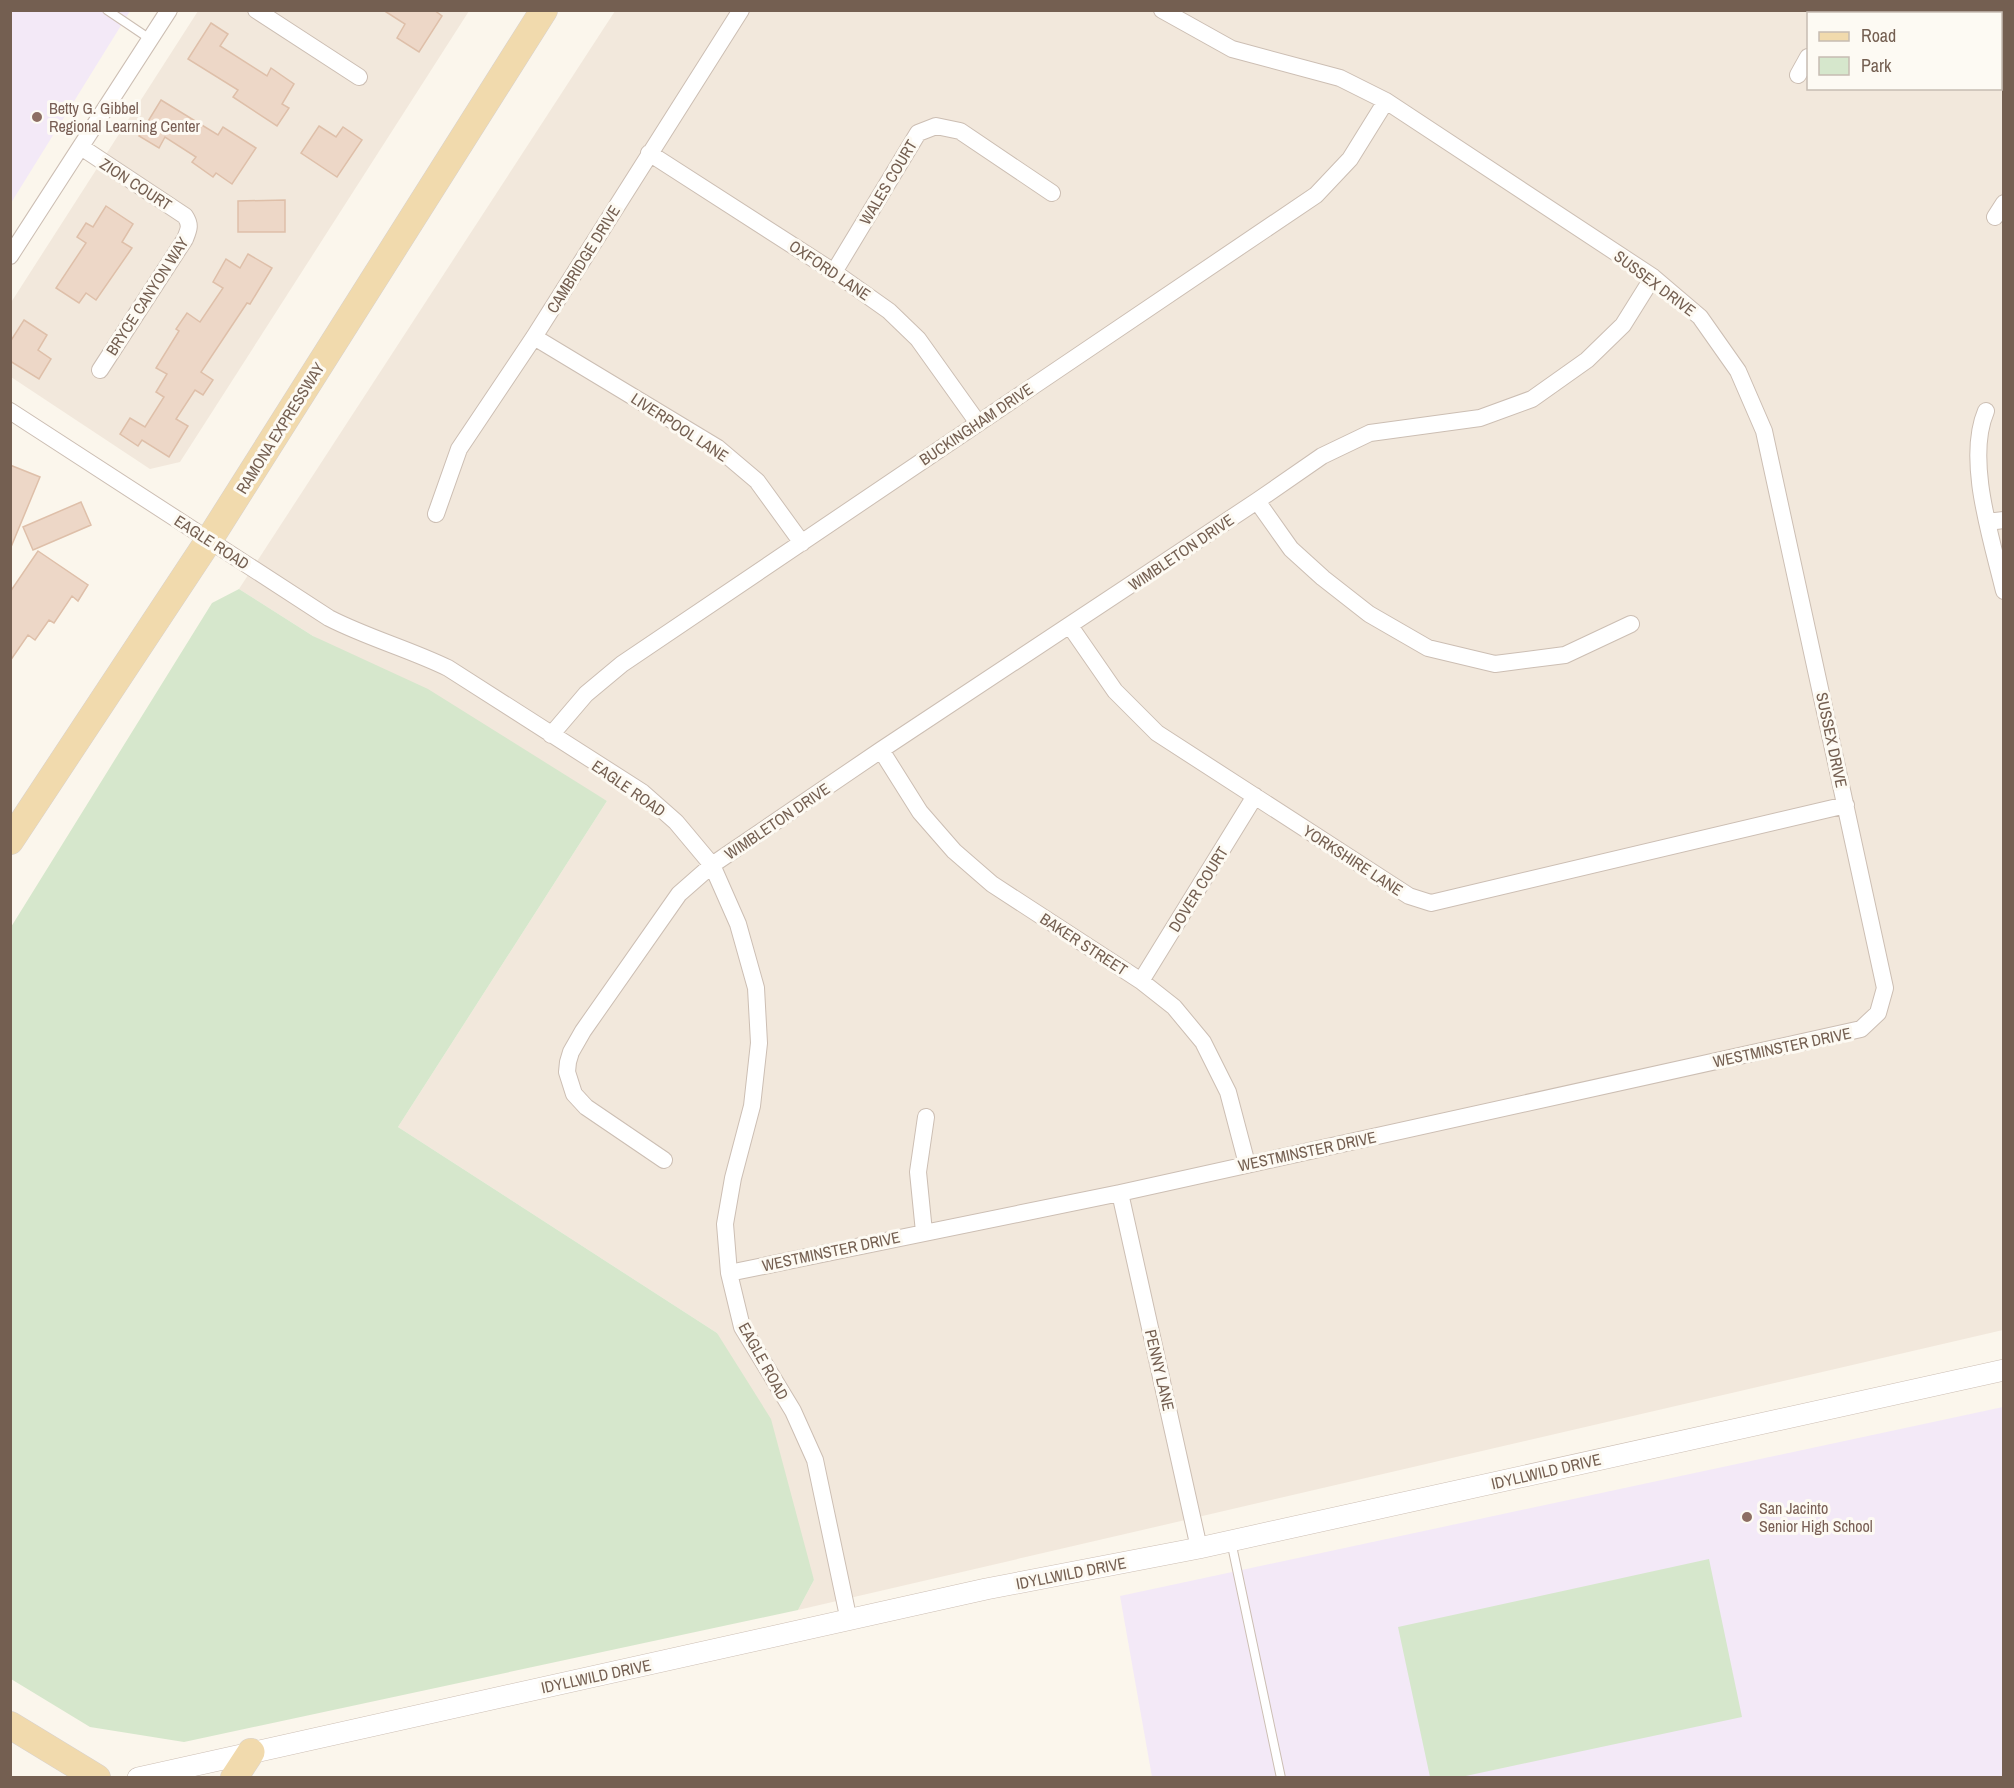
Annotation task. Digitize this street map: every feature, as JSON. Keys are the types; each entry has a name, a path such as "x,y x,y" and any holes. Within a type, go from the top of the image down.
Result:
{"main road":[{"name":"RAMONA EXPRESSWAY","path":"10,842 209,540 544,10"},
{"path":"10,1725 97,1778"},
{"path":"234,1778 251,1752"}],"street":[{"path":"10,256 169,10"},
{"path":"256,10 359,77"},
{"name":"CAMBRIDGE DRIVE","path":"436,514 459,449 534,337 741,10"},
{"name":"SUSSEX DRIVE","path":"1162,10 1232,49 1341,78 1386,101 1653,277 1700,317 1738,371 1764,431 1885,988 1878,1012"},
{"path":"1798,75 1807,60"},
{"name":"BUCKINGHAM DRIVE","path":"551,735 586,694 622,664 1316,195 1350,159 1386,101"},
{"name":"WALES COURT","path":"834,272 918,133 936,126 960,131 1052,193"},
{"name":"ZION COURT","path":"81,147 185,216 189,222"},
{"name":"OXFORD LANE","path":"649,153 834,272 889,311 918,339 978,423"},
{"name":"BRYCE CANYON WAY","path":"100,370 185,239 189,222"},
{"name":"WIMBLETON DRIVE","path":"664,1160 586,1107 574,1094 567,1072 571,1052 583,1031 679,894 712,865 1322,456 1370,433 1479,418 1532,399 1587,360 1623,325 1653,277"},
{"name":"LIVERPOOL LANE","path":"534,337 718,448 757,481 801,543"},
{"name":"EAGLE ROAD","path":"10,411 329,618 448,668 642,792 676,822 712,865 738,924 756,988 759,1043 752,1106 733,1178 726,1224 729,1273 742,1327 793,1411 815,1460 849,1621"},
{"path":"1986,411 1980,425 1977,442 1980,476 1995,521 2004,591"},
{"path":"1257,501 1291,549 1323,578 1369,614 1428,648 1495,664 1566,655 1631,624"},
{"name":"YORKSHIRE LANE","path":"1070,626 1115,692 1157,734 1409,896 1431,903 1846,805"},
{"name":"BAKER STREET","path":"881,750 920,812 954,851 992,884 1141,981 1174,1007 1203,1042 1228,1092 1247,1164"},
{"name":"DOVER COURT","path":"1141,981 1256,796"},
{"name":"WESTMINSTER DRIVE","path":"729,1273 1120,1193 1861,1029 1878,1012"},
{"path":"924,1232 918,1172 926,1117"},
{"name":"PENNY LANE","path":"1120,1193 1199,1548"},
{"name":"IDYLLWILD DRIVE","path":"138,1778 986,1589 1199,1548 2004,1370"}],"lane":[{"path":"107,10 150,39"},
{"path":"1230,1541 1281,1778"}],"shaded area":[{"name":"Betty G. Gibbel Regional Learning Center","path":"11,11 130,11 11,203"},
{"path":"198,11 469,11 180,462 150,469 11,377 10,304"},
{"path":"615,11 2003,11 2003,1330 798,1610 814,1580 717,1333 398,1127 607,801 313,636 239,589"},
{"name":"San Jacinto Senior High School","path":"2003,1407 2003,1777 1152,1777 1120,1596"}],"green space":[{"path":"239,589 313,636 428,689 607,801 398,1127 717,1333 771,1419 814,1580 798,1610 184,1742 90,1727 11,1679 11,927 212,603"},
{"path":"1709,1559 1742,1717 1461,1777 1430,1777 1398,1627"}],"building":[{"path":"383,10 434,10 442,16 419,52 397,38 405,24"},
{"path":"211,23 228,34 220,46 267,76 271,68 294,84 282,104 289,108 277,126 233,97 238,90 188,59"},
{"path":"161,100 218,135 223,127 256,148 232,184 216,173 213,177 192,162 196,157 165,137 159,148 139,136"},
{"path":"319,126 336,137 343,127 362,140 337,177 301,153"},
{"path":"285,200 285,232 238,232 238,201"},
{"path":"106,206 133,224 122,242 132,248 96,300 86,293 79,303 56,288 86,243 77,237 86,223 93,227"},
{"path":"248,254 272,268 250,304 247,303 201,372 213,380 203,395 195,390 176,419 188,426 169,457 142,440 138,446 120,434 130,418 145,427 164,397 156,392 167,374 156,368 179,331 176,329 187,313 200,322 223,288 213,282 226,259 240,268"},
{"path":"24,320 47,335 38,350 51,359 39,379 10,361 10,342"},
{"path":"10,465 40,477 11,547 10,547"},
{"path":"81,502 91,525 33,550 23,527"},
{"path":"38,551 88,585 78,601 72,596 54,623 49,620 35,640 28,635 10,661 10,592"}],"place":[{"name":"Betty G. Gibbel Regional Learning Center","path":"37,117"},
{"name":"San Jacinto Senior High School","path":"1747,1517"}]}
